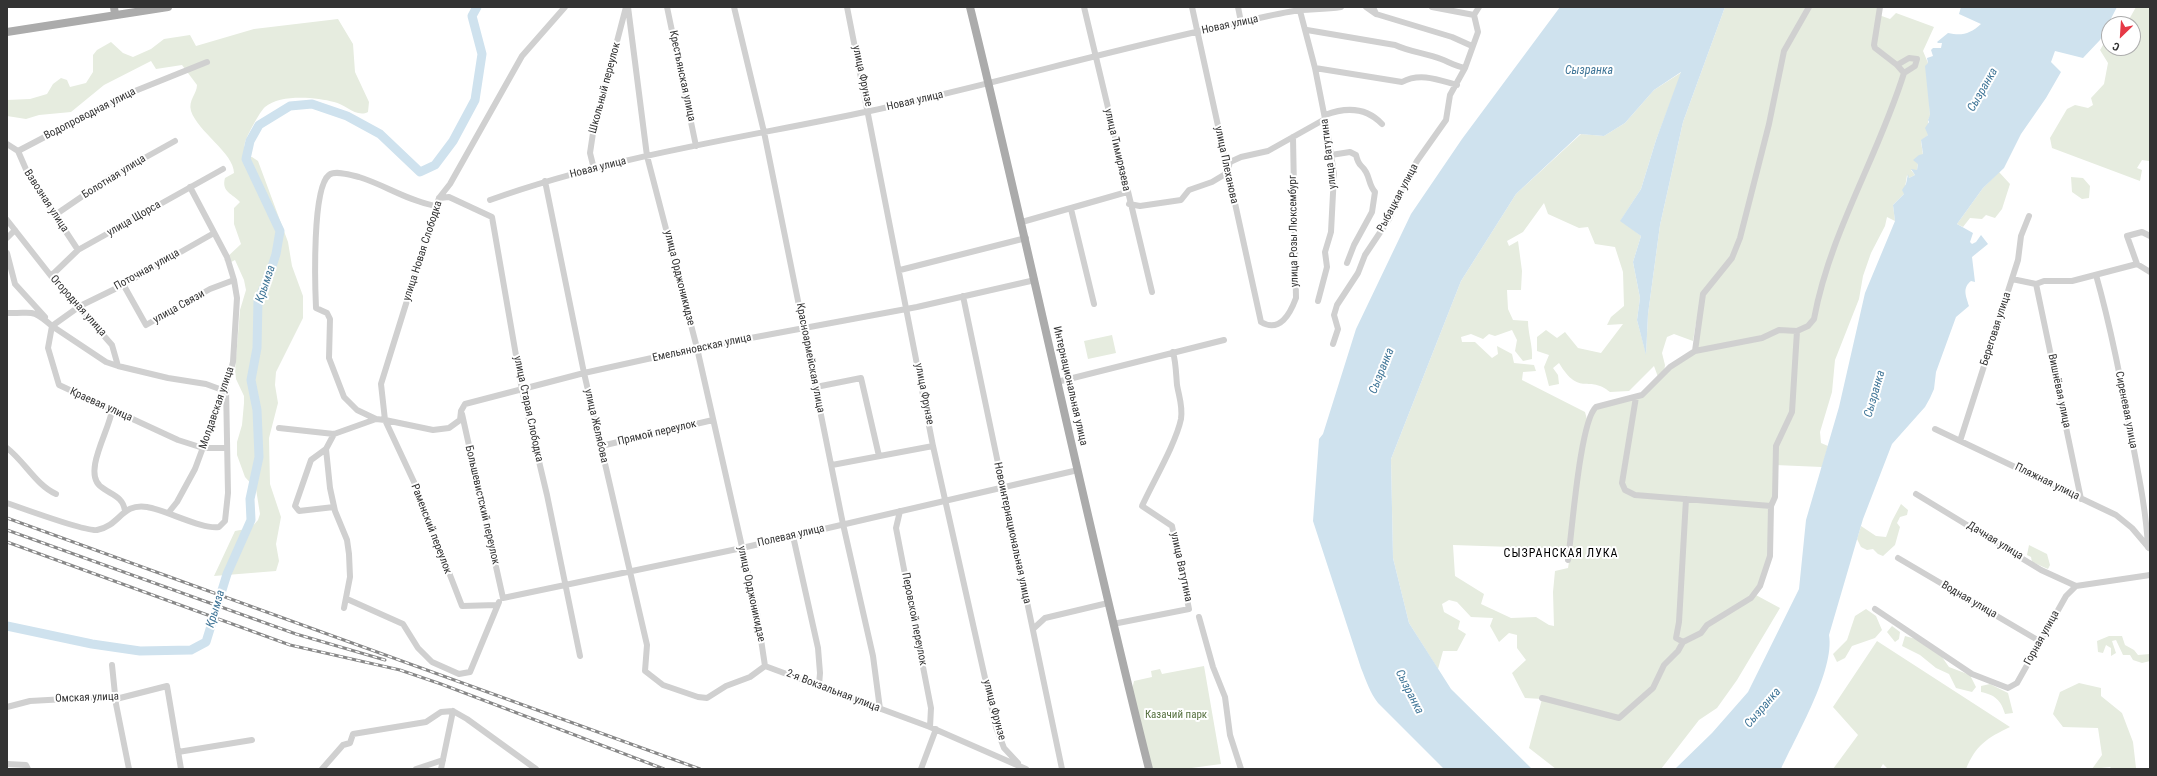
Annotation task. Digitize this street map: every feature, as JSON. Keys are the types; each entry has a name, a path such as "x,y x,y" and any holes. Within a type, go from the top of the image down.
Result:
{"main road":[{"path":"7,32 114,11 168,7"},
{"name":"Интернациональная улица","path":"970,7 1026,238 1108,604 1149,769"}],"street":[{"name":"улица Новая Слободка","path":"385,420 381,384 439,198 450,184 522,56 565,7"},
{"name":"улица Орджоникидзе","path":"627,7 647,156 697,348 756,613 765,666"},
{"name":"Школьный переулок","path":"594,169 590,152 593,133 627,7"},
{"name":"Крестьянская улица","path":"667,7 696,146"},
{"name":"Красноармейская улица","path":"734,7 764,132 843,524 873,656 880,709"},
{"name":"улица Фрунзе","path":"848,7 934,446 999,738 1012,758 1026,769"},
{"name":"улица Тимирязева","path":"1084,7 1152,292"},
{"name":"улица Плеханова","path":"1192,7 1227,173 1261,322"},
{"path":"1238,7 1241,22"},
{"name":"Новая улица","path":"490,200 545,181 647,156 869,111 989,84 1096,56 1300,9 1341,7"},
{"path":"1366,7 1376,14 1452,37 1472,46"},
{"path":"1373,7 1376,14"},
{"path":"1432,7 1474,15 1479,7"},
{"path":"1694,351 1703,294 1732,258 1740,238 1769,124 1784,51 1809,7"},
{"path":"1880,7 1874,44 1875,48 1897,64 1904,74"},
{"name":"улица Ватутина","path":"1300,9 1307,30 1325,117 1331,155 1334,192 1331,232 1325,252 1327,267 1318,301"},
{"name":"Рыбацкая улица","path":"1333,344 1338,329 1334,315 1337,305 1358,273 1365,255 1389,219 1401,191 1417,161 1446,120 1450,96 1465,68 1478,32 1474,15"},
{"path":"1307,30 1395,45 1406,50 1440,59 1455,66 1465,68"},
{"path":"1568,560 1579,468 1590,417 1596,407 1642,395 1657,382 1670,367 1694,351 1762,338 1780,330 1797,331 1808,326 1814,319 1818,298 1837,234 1889,118 1904,74 1915,66 1917,59 1909,58 1897,64"},
{"name":"Водопроводная улица","path":"18,151 124,95 207,62"},
{"path":"1315,68 1402,82 1414,78 1432,77 1457,85"},
{"path":"1130,204 1146,206 1181,200 1189,190 1215,181 1227,173 1230,162 1241,157 1268,151 1336,110 1351,110 1372,114 1382,124"},
{"name":"улица Розы Люксембург","path":"1261,322 1268,326 1275,326 1287,319 1296,298 1293,137"},
{"name":"Болотная улица","path":"55,215 112,176 175,141"},
{"path":"7,144 18,151"},
{"name":"Взвозная улица","path":"18,151 28,174 78,250"},
{"path":"1331,155 1350,152 1356,155 1358,165 1365,171 1370,186 1376,192 1372,212 1354,245 1347,263"},
{"name":"улица Щорса","path":"51,276 78,250 223,169"},
{"path":"385,420 376,419 357,410 344,397 329,358 330,319 327,313 316,308 314,261 320,197 323,182 329,175 335,173 358,177 421,203 436,206"},
{"name":"улица Желябова","path":"545,181 584,373 646,645 645,671 663,685 698,697 707,698 726,686 750,677 765,666"},
{"name":"Молдавская улица","path":"169,512 185,489 203,448 226,388 233,362 237,298 234,280 227,257 190,187"},
{"path":"1022,222 1127,192"},
{"name":"улица Старая Слободка","path":"439,198 449,197 492,217 522,390 566,585 580,656"},
{"path":"1071,209 1094,304"},
{"name":"Береговая улица","path":"1960,441 2018,260 2021,236 2029,216"},
{"name":"Огородная улица","path":"7,220 51,276 80,306 112,345 118,366"},
{"path":"7,238 15,230"},
{"path":"2150,236 2142,232 2127,236 2137,264 2150,272"},
{"name":"Поточная улица","path":"52,326 80,306 123,284 214,233"},
{"path":"900,270 1026,238"},
{"path":"7,253 15,284 52,326"},
{"path":"2012,279 2036,284 2044,281 2072,281 2137,264"},
{"name":"Сиреневая улица","path":"2096,275 2108,316 2127,412 2147,520 2149,548"},
{"name":"улица Связи","path":"123,284 146,325 210,289 234,280"},
{"name":"Емельяновская улица","path":"385,420 433,430 449,428 460,420 461,411 465,404 584,373 697,348 907,308 1035,280"},
{"name":"Вишнёвая улица","path":"2036,284 2081,499"},
{"name":"Новоинтернациональная улица","path":"963,296 1062,769"},
{"path":"7,313 20,314 26,311 35,312 52,326 106,362 168,378 226,388 228,494 226,516 222,524 214,528 169,512 139,506 125,511 113,525 95,531 7,503"},
{"name":"Краевая улица","path":"52,326 48,348 59,385 178,440 203,448 227,448"},
{"path":"1542,698 1619,718 1653,688 1664,665 1678,651 1683,642 1701,633 1707,625 1751,598 1760,586 1770,556 1770,506 1775,497 1776,446 1792,412 1797,331"},
{"path":"1058,382 1224,340"},
{"name":"улица Ватутина","path":"1113,624 1189,609 1172,526 1142,506 1181,418 1182,403 1177,387 1176,363 1173,352"},
{"path":"816,387 862,378 879,456"},
{"path":"1636,397 1622,483 1625,490 1635,495 1770,506"},
{"path":"112,410 105,435 98,451 95,474 96,480 100,486 122,500 125,511"},
{"name":"Большевистский переулок","path":"461,411 503,598"},
{"path":"278,428 334,434 376,419"},
{"name":"Раменский переулок","path":"385,420 414,482 462,606 497,605"},
{"name":"Прямой переулок","path":"601,446 713,420"},
{"name":"Пляжная улица","path":"1935,429 2116,516 2132,528 2149,548"},
{"path":"334,434 326,449 311,460 295,506 299,510 334,506"},
{"path":"832,465 934,446"},
{"path":"7,448 17,456 47,490 56,494"},
{"path":"326,449 330,488 334,506 347,540 349,554 350,577 347,599 344,608"},
{"name":"Полевая улица","path":"503,598 742,548 1078,470"},
{"name":"Дачная улица","path":"1916,494 2041,570 2076,586"},
{"path":"1683,642 1676,638 1679,622 1686,499"},
{"name":"Перовской переулок","path":"900,512 896,528 931,708 933,728 921,769"},
{"path":"793,536 818,648 820,673 819,685"},
{"name":"Водная улица","path":"1898,558 2040,642"},
{"path":"2076,586 2150,575"},
{"name":"Горная улица","path":"1875,609 1972,674 2008,688 2017,683 2066,596 2076,586"},
{"path":"347,599 403,624 418,648 432,662 459,674 470,672 497,605 503,598"},
{"path":"1033,629 1045,618 1108,604"},
{"path":"1199,617 1213,667 1225,697 1230,735 1241,769"},
{"path":"112,665 116,699 129,769"},
{"name":"2-я Вокзальная улица","path":"765,666 933,728 1026,769"},
{"name":"Омская улица","path":"8,709 13,704 30,701 102,697 116,699 167,686 178,752"},
{"path":"441,769 453,711"},
{"path":"322,769 343,746 350,743 353,734 426,722 441,712 453,711 467,719 536,769"},
{"path":"181,769 178,752 252,740"},
{"path":"416,769 443,760"},
{"path":"7,764 22,763 26,765 28,769"}],"green space":[{"path":"1725,7 1880,7 1879,15 1890,19 1896,13 1934,27 1923,51 1928,63 1930,116 1928,120 1928,135 1921,141 1923,155 1918,164 1917,170 1911,170 1915,175 1909,178 1907,175 1904,194 1893,205 1895,221 1887,217 1885,226 1871,253 1863,276 1859,299 1835,360 1832,392 1820,432 1821,443 1828,446 1822,467 1775,465 1775,497 1771,506 1770,556 1754,594 1780,608 1737,680 1717,708 1699,720 1661,769 1556,769 1529,748 1542,699 1525,698 1512,673 1526,660 1517,648 1517,635 1509,633 1499,642 1490,626 1493,618 1471,617 1457,602 1449,600 1442,604 1444,612 1460,621 1458,629 1466,634 1457,651 1443,651 1438,669 1409,623 1393,558 1391,459 1461,281 1516,194 1581,134 1604,136 1625,123 1654,90 1682,72 1656,140 1641,189 1621,220 1641,236 1633,262 1640,298 1637,320 1646,354 1648,314 1660,225 1683,122","holes":["1544,203 1548,214 1579,228 1588,227 1595,244 1615,247 1623,272 1624,306 1611,317 1607,325 1623,324 1601,353 1578,348 1565,332 1557,338 1546,330 1537,337 1537,351 1549,355 1544,367 1549,386 1559,384 1558,375 1553,368 1559,363 1566,374 1573,380 1579,383 1603,387 1610,392 1629,391 1654,366 1658,377 1639,396 1592,410 1588,423 1585,412 1522,380 1523,372 1536,371 1534,365 1514,363 1512,354 1497,346 1498,354 1492,358 1475,342 1462,342 1461,337 1471,334 1483,339 1489,334 1495,336 1512,330 1517,340 1515,351 1523,361 1532,359 1528,321 1513,320 1508,309 1507,290 1521,290 1522,271 1518,241 1509,246 1507,241 1523,232","1697,317 1694,351 1664,373 1665,365 1662,353 1667,337 1674,334 1693,341","1453,545 1571,549 1568,568 1555,571 1553,592 1554,626 1549,625 1536,617 1511,618 1481,604 1484,594 1455,576"]},
{"path":"2136,7 2150,7 2150,164 2149,161 2142,160 2137,168 2142,170 2140,181 2052,148 2050,138 2067,109 2075,105 2088,108 2093,105 2091,98 2104,84 2108,63 2104,56 2141,56 2141,16 2131,16"},
{"path":"338,19 353,44 355,72 369,102 368,112 355,112 338,103 326,100 289,98 280,100 263,109 245,142 244,157 252,157 258,161 288,242 292,266 303,296 303,318 276,372 275,385 278,403 269,438 270,484 281,517 276,544 279,561 276,571 214,576 235,531 251,528 258,520 260,514 256,489 245,477 237,455 237,442 242,425 244,396 236,379 235,370 240,310 246,290 244,280 235,260 229,263 224,260 241,244 234,224 234,208 240,202 226,190 224,183 225,178 234,173 232,165 222,150 201,127 191,111 190,107 197,85 182,65 156,69 151,61 104,85 71,112 39,115 26,119 7,116 7,100 30,99 47,94 53,84 61,78 67,80 70,87 86,83 93,72 93,55 97,50 111,42 123,53 133,57 151,49 164,39 190,35 196,46 254,29"},
{"path":"1999,172 2010,184 2002,209 1995,218 1986,215 1982,219 1970,218 1963,227 1957,224 1983,188"},
{"path":"2071,177 2083,178 2090,186 2089,198 2082,199 2072,192"},
{"path":"1112,335 1116,353 1088,359 1084,341"},
{"path":"1901,504 1908,510 1907,515 1900,517 1897,523 1900,527 1895,545 1883,556 1878,554 1873,549 1867,550 1861,547 1857,539 1861,526 1876,536 1886,537"},
{"path":"2029,545 2047,554 2050,565 2048,569 2032,562 2031,557 2027,555"},
{"path":"1866,609 1876,616 1882,630 1875,638 1852,646 1845,658 1837,662 1833,654 1847,640 1855,616"},
{"path":"1892,626 1900,632 1899,639 1895,642 1887,632"},
{"path":"1905,636 1916,639 1942,657 1949,667 1970,675 1976,687 1972,692 1956,688 1949,674 1936,668 1920,655 1902,646"},
{"path":"2109,636 2122,636 2125,645 2134,650 2138,655 2150,654 2150,661 2142,663 2133,660 2130,655 2123,655 2116,640 2112,641 2116,653 2111,656 2111,648 2106,645 2103,653 2098,652 2097,641"},
{"path":"1877,641 2010,727 1983,743 1974,754 1966,769 1888,769 1883,764 1880,769 1833,769 1858,735 1833,707"},
{"name":"Казачий парк","path":"1204,666 1221,764 1184,769 1152,769 1132,690 1134,681 1152,677 1151,671 1160,669 1162,674"},
{"path":"2079,683 2101,688 2101,696 2122,713 2133,742 2136,768 2112,769 2110,767 2092,769 2102,755 2098,728 2063,727 2053,714 2060,692"},
{"path":"1990,684 2008,693 2013,713 2005,714 2002,705 1997,699 1981,692 1981,686"}],"water":[{"name":"Сызранка","path":"1560,7 1725,7 1683,122 1660,225 1648,314 1646,355 1637,320 1640,298 1633,262 1641,236 1620,221 1641,189 1656,140 1681,72 1654,90 1625,123 1604,136 1580,134 1516,194 1461,281 1391,459 1393,558 1409,623 1451,689 1532,769 1444,769 1378,703 1370,691 1361,668 1313,521 1319,439 1323,434 1356,329 1411,214 1462,139"},
{"name":"Сызранка","path":"1961,7 2117,7 2112,16 2101,16 2101,38 2083,58 2055,51 2051,62 2061,72 2046,98 2021,134 2004,168 1983,188 1957,224 1973,233 1970,242 1972,244 1976,242 1981,235 1988,244 1972,257 1975,282 1971,281 1966,286 1966,296 1969,306 1956,317 1936,372 1934,389 1925,407 1892,444 1863,519 1829,635 1829,649 1826,666 1820,684 1813,703 1781,769 1675,769 1712,733 1748,692 1799,589 1806,520 1839,407 1865,293 1895,221 1893,205 1904,194 1902,190 1906,184 1908,174 1909,178 1915,175 1911,169 1917,170 1918,164 1913,160 1919,155 1923,154 1921,140 1928,135 1925,128 1929,122 1928,120 1930,115 1925,66 1928,63 1927,58 1933,56 1931,50 1933,48 1941,48 1942,43 1937,42 1948,33 1966,33 1981,24 1959,14"}],"waterway":[{"name":"Крымза","path":"7,626 92,644 140,651 191,650 206,642 227,574 251,520 250,499 259,457 257,410 251,380 257,348 258,300 269,276 276,254 280,231 246,159 250,141 259,125 290,106 312,104 347,116 380,134 420,172 435,165 453,141 475,100 482,54 472,16 477,7"}],"railway":[{"path":"7,518 700,769"},
{"path":"7,530 296,634 385,660"},
{"path":"7,542 290,645 400,670 441,684 664,769"}],"district":[{"name":"СЫЗРАНСКАЯ ЛУКА","path":"1561,554"}]}
